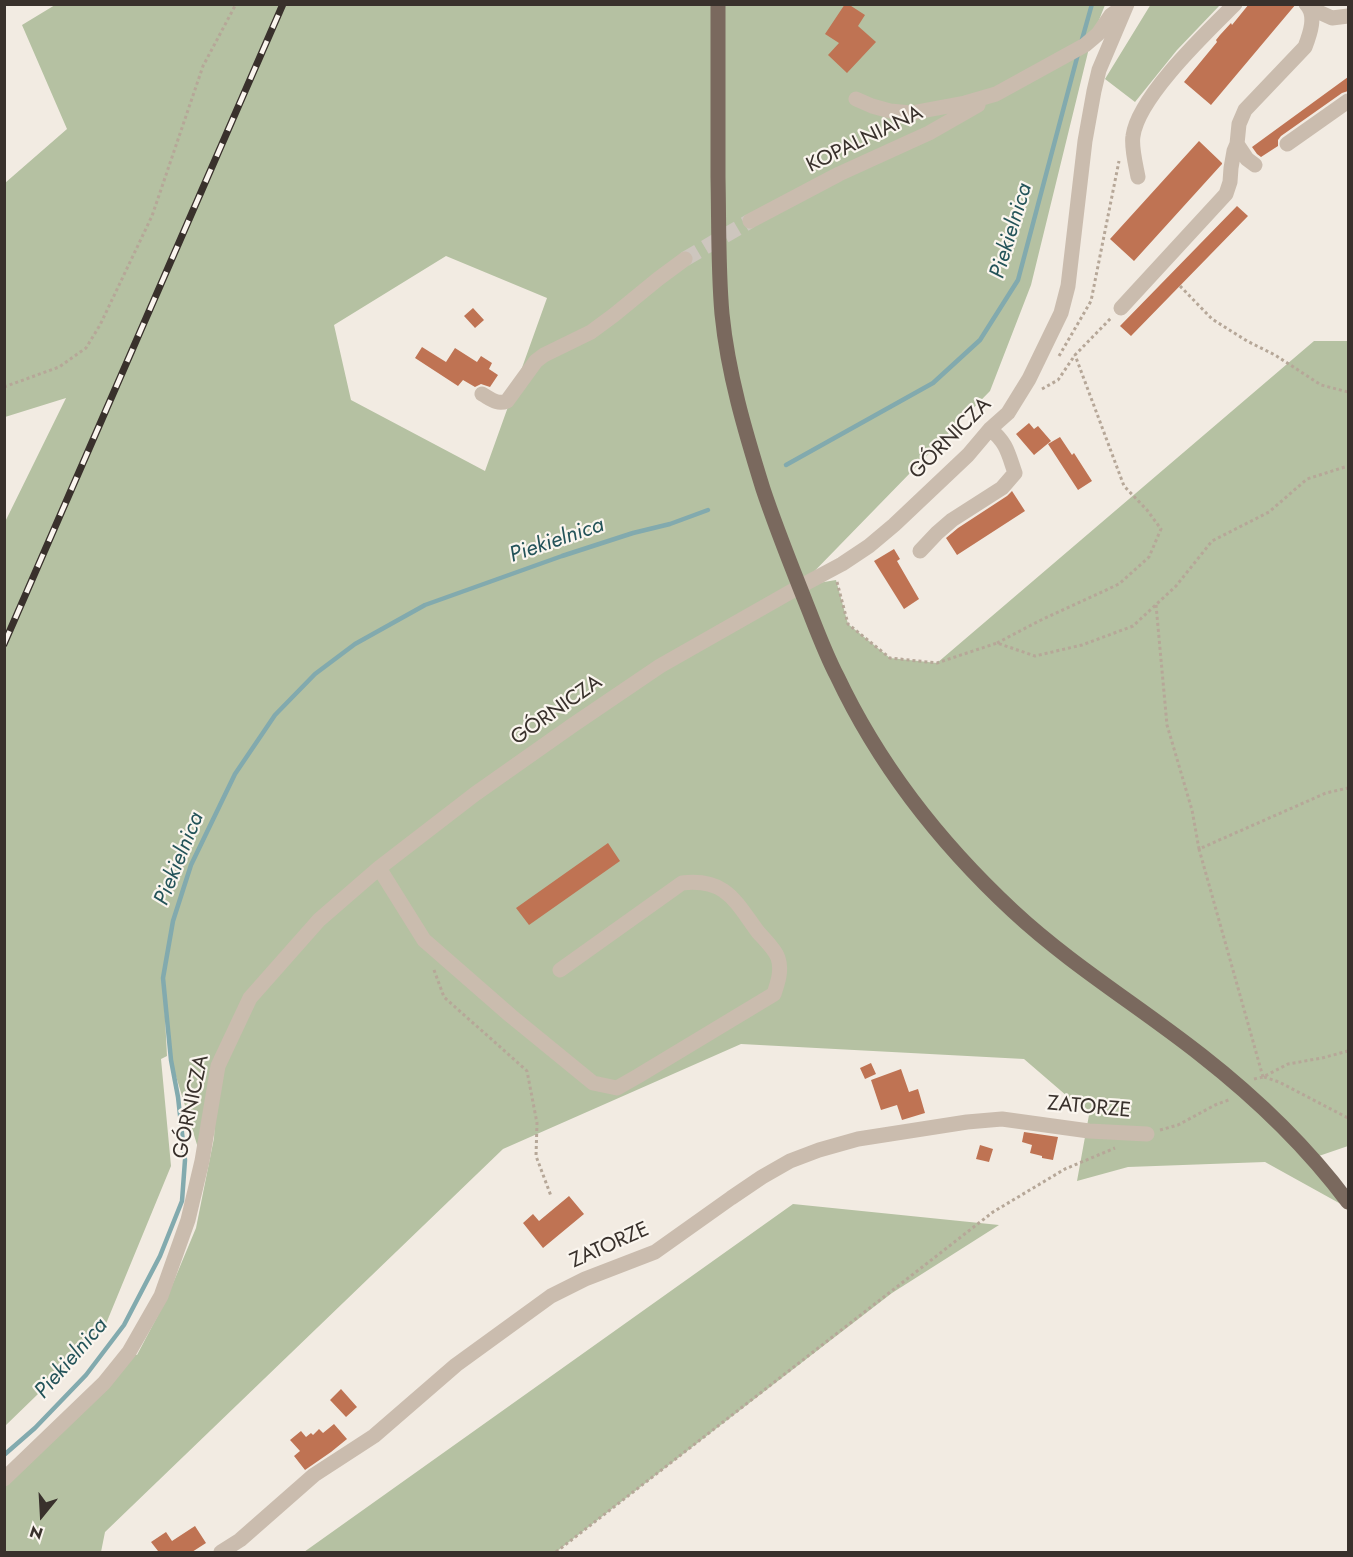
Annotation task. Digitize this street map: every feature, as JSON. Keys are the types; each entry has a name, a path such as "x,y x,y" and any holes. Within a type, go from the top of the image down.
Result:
{"main road":[{"path":"718,4 719,241 722,313 733,382 744,429 776,529 836,676 869,736 896,778 943,840 974,874 1015,914 1064,954 1200,1054 1243,1089 1313,1158 1348,1203"}],"street":[{"path":"1138,177 1132,137 1137,121 1167,75 1235,4"},
{"path":"1308,6 1348,25"},
{"path":"1121,308 1226,194 1237,144 1239,123 1245,110 1305,47 1312,21 1308,6"},
{"name":"GÓRNICZA","path":"4,1479 104,1383 129,1352 161,1296 188,1220 202,1161 218,1066 250,998 319,920 379,868 475,794 660,666 842,564 869,546 968,455 990,429 1008,413 1029,379 1061,313 1068,286 1085,141 1094,91 1099,70 1125,8"},
{"name":"KOPALNIANA","path":"750,221 839,174 929,133 1065,57 1098,34 1111,15 1125,8"},
{"path":"1332,18 1348,16"},
{"name":"KOPALNIANA","path":"856,99 890,111 911,113 947,107 996,94"},
{"path":"1287,144 1348,101"},
{"path":"1237,144 1247,159 1255,165"},
{"path":"482,394 496,402 507,401 536,361 597,328 685,259"},
{"path":"920,551 936,533 1002,488 1015,473 1001,438 990,429"},
{"path":"379,868 424,940 511,1016 593,1083 617,1088 639,1076 774,994 780,978 778,957 729,893 712,884 696,881 682,883 560,970"},
{"name":"ZATORZE","path":"221,1552 240,1540 314,1475 374,1436 456,1365 551,1296 585,1279 655,1251 790,1161 858,1139 967,1122 1002,1119 1089,1131 1147,1134"}],"path":[{"path":"4,387 59,367 86,348 100,325 152,216 203,66 236,4"},
{"path":"1057,359 1091,301 1121,152"},
{"path":"1180,286 1212,319 1247,342 1275,355 1320,385 1348,392"},
{"path":"1044,383 1039,389 1058,380 1075,356 1121,308"},
{"path":"836,580 848,624 890,658 937,663 998,643 1038,621 1119,584 1149,557 1161,529 1124,486 1075,356"},
{"path":"998,643 1035,656 1082,645 1133,626 1176,586 1212,541 1269,512 1307,479 1348,466"},
{"path":"1156,605 1167,725 1263,1077"},
{"path":"1199,849 1326,793 1348,788"},
{"path":"434,969 444,998 527,1071 537,1123 536,1156 551,1196"},
{"path":"1263,1077 1288,1064 1348,1051"},
{"path":"1263,1077 1279,1082 1348,1118"},
{"path":"1147,1134 1178,1125 1215,1105 1234,1098"},
{"path":"556,1552 993,1212 1065,1169 1116,1147"}],"green space":[{"path":"1151,4 1220,5 1177,50 1135,102 1105,79"},
{"path":"55,5 1105,5 1091,40 1031,285 990,391 800,586 836,580 848,624 890,658 937,663 1314,341 1348,341 1348,1146 1313,1158 1348,1208 1265,1162 1128,1167 1077,1181 1089,1115 1024,1059 741,1044 503,1149 105,1532 101,1552 5,1552 5,1479 129,1352 137,1355 166,1300 196,1228 214,1138 217,1074 202,1161 171,1060 164,997 167,1056 161,1059 171,1166 103,1331 5,1426 4,524 66,398 5,417 5,183 67,129 22,25","holes":["446,256 547,298 485,471 351,400 334,325"]},
{"path":"793,1204 999,1225 892,1293 556,1552 304,1552"}],"building":[{"path":"845,4 865,15 858,26 876,42 847,73 828,55 839,43 825,34"},
{"path":"1249,4 1296,4 1211,105 1184,82 1217,42 1220,35 1231,23 1232,25"},
{"path":"1348,77 1348,91 1281,136 1278,146 1261,157 1257,154 1252,147"},
{"path":"1199,141 1222,164 1134,261 1110,239"},
{"path":"1237,206 1248,216 1131,336 1120,326"},
{"path":"473,308 484,320 475,328 464,316"},
{"path":"422,347 446,362 455,348 477,362 481,356 492,363 489,369 498,375 490,387 481,384 475,387 463,380 458,386 415,358"},
{"path":"1029,423 1034,429 1038,426 1051,441 1034,455 1016,434"},
{"path":"1060,437 1072,455 1074,453 1092,481 1078,490 1048,444"},
{"path":"1012,491 1025,511 957,555 946,538"},
{"path":"894,549 900,559 897,561 919,599 904,609 874,561"},
{"path":"608,843 620,861 529,925 516,908"},
{"path":"871,1063 876,1074 865,1079 860,1068"},
{"path":"901,1069 909,1092 918,1089 925,1113 902,1120 897,1105 881,1110 871,1080"},
{"path":"1024,1132 1058,1137 1053,1160 1030,1153 1032,1145 1022,1142"},
{"path":"980,1145 993,1149 989,1162 976,1159"},
{"path":"569,1196 584,1214 543,1248 523,1223 533,1214 539,1221"},
{"path":"341,1389 357,1407 346,1417 330,1400"},
{"path":"334,1424 347,1439 305,1470 294,1456 300,1451 290,1440 301,1431 306,1437 311,1433 313,1435 319,1429 323,1433"},
{"path":"195,1526 206,1543 192,1552 155,1552 158,1551 151,1542 166,1532 172,1541"}],"waterway":[{"name":"Piekielnica","path":"1081,43 1092,4"},
{"name":"Piekielnica","path":"786,465 933,383 980,340 1018,280 1078,54"},
{"name":"Piekielnica","path":"4,1455 35,1428 86,1375 124,1325 160,1256 182,1201 185,1160 178,1097 171,1060 163,978 173,921 191,865 235,774 275,715 315,674 355,644 425,605 562,556 633,533 670,524 708,510"}],"tunnel":[{"path":"685,259 750,221"}],"railway":[{"path":"4,644 283,4"}]}
